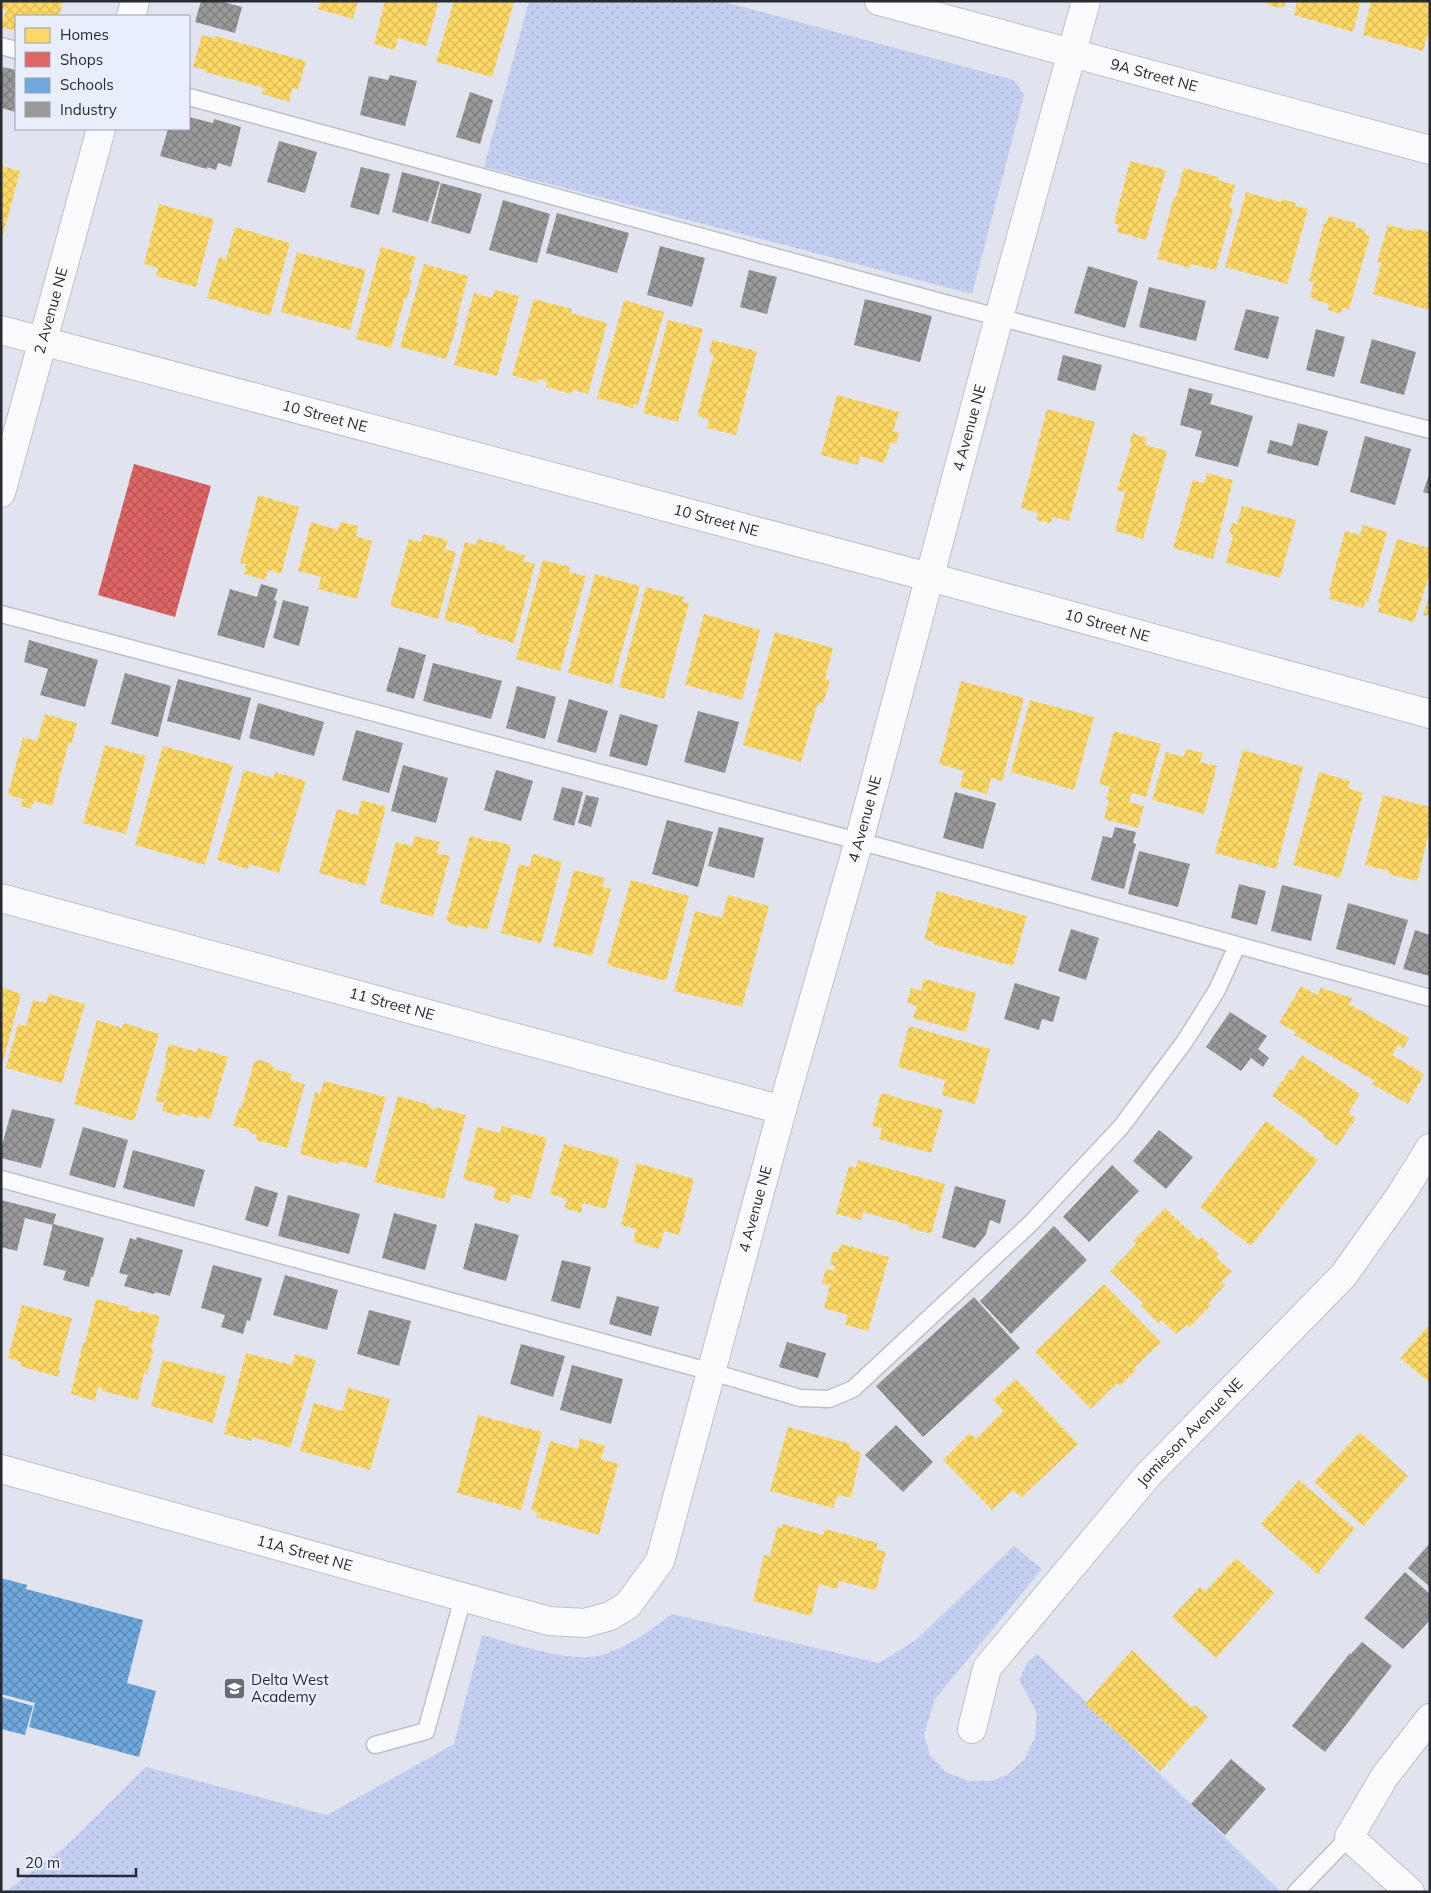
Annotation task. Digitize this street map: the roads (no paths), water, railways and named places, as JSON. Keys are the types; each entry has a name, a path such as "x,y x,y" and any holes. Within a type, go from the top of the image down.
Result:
{"street":[{"path":"131,15 135,1"},
{"name":"9A Street NE","path":"879,1 1430,150"},
{"name":"4 Avenue NE","path":"610,1616 628,1605 660,1561 782,1110 859,841 999,317 1086,1"},
{"name":"2 Avenue NE","path":"1,493 101,130"},
{"name":"10 Street NE","path":"1,330 929,577 1430,714"},
{"name":"11 Street NE","path":"1,898 782,1110"},
{"name":"Jamieson Avenue NE","path":"972,1729 987,1668 1148,1475 1343,1276 1402,1193 1430,1148"},
{"name":"11A Street NE","path":"1,1469 549,1621 585,1623 610,1616"},
{"path":"1410,1892 1349,1838 1385,1776 1430,1718"}],"lane":[{"path":"1,46 15,50"},
{"path":"190,97 999,317 1430,430"},
{"path":"1,614 859,841 1430,998"},
{"path":"1,1179 712,1372 800,1398 829,1399 853,1389 1031,1223 1121,1127 1185,1041 1217,990 1237,946"},
{"path":"375,1745 426,1731 463,1598"},
{"path":"1296,1892 1349,1838"}],"place":[{"name":"Delta West Academy","path":"235,1689"}]}
